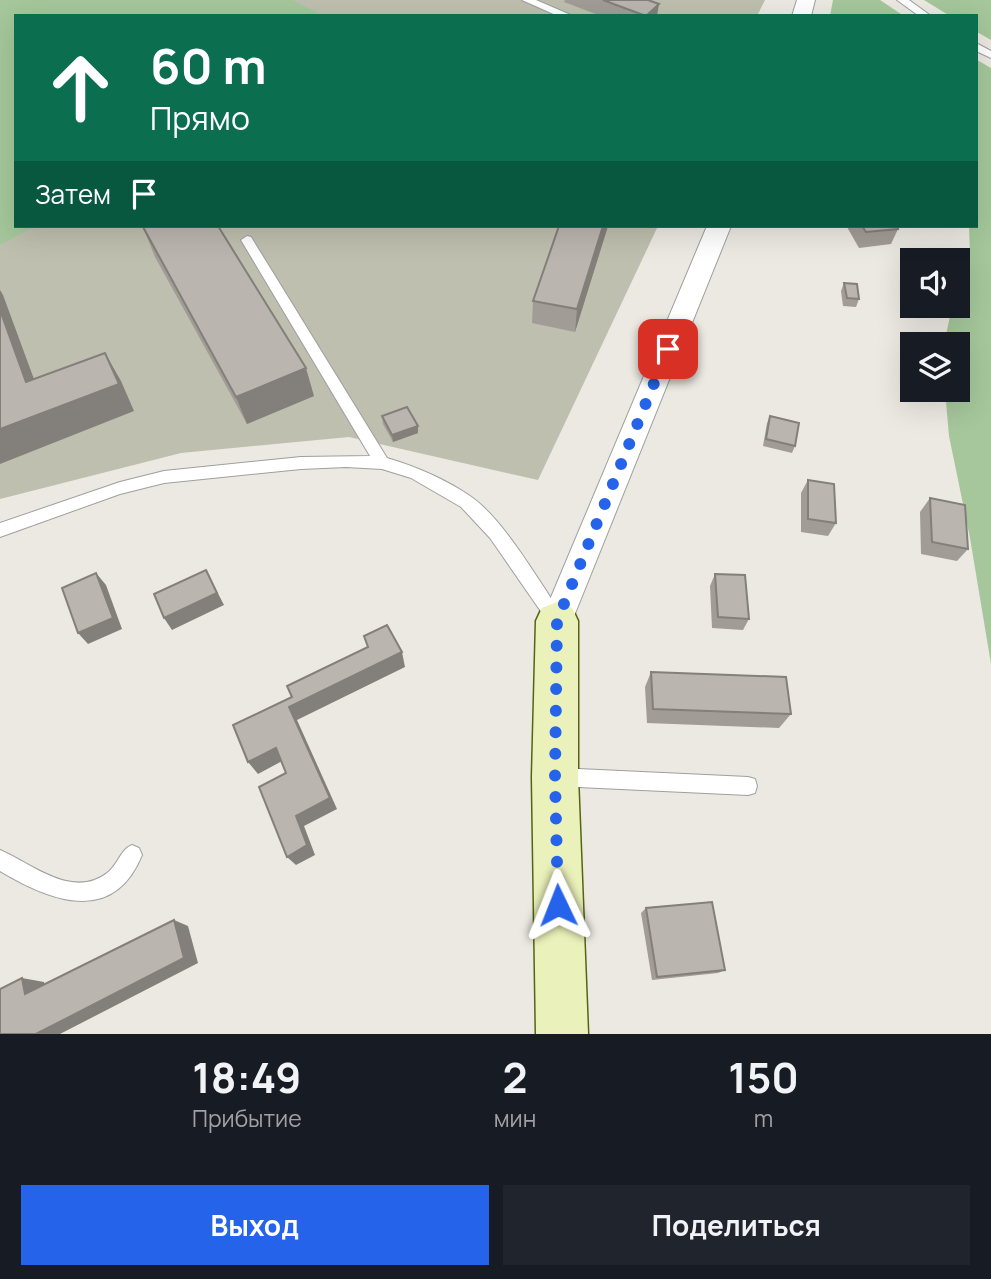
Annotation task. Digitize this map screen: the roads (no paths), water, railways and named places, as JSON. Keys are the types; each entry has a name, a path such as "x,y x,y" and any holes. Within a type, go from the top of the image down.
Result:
{"street":[{"path":"562,1034 555,777 557,621 718,228"}],"lane":[{"path":"527,0 563,14"},
{"path":"902,0 923,14"},
{"path":"247,240 382,463"},
{"path":"0,530 120,488 164,477 301,463 382,463 416,473 467,502 496,533 557,621"},
{"path":"555,777 748,786"},
{"path":"0,860 60,892 89,892 114,881 132,855"}]}
